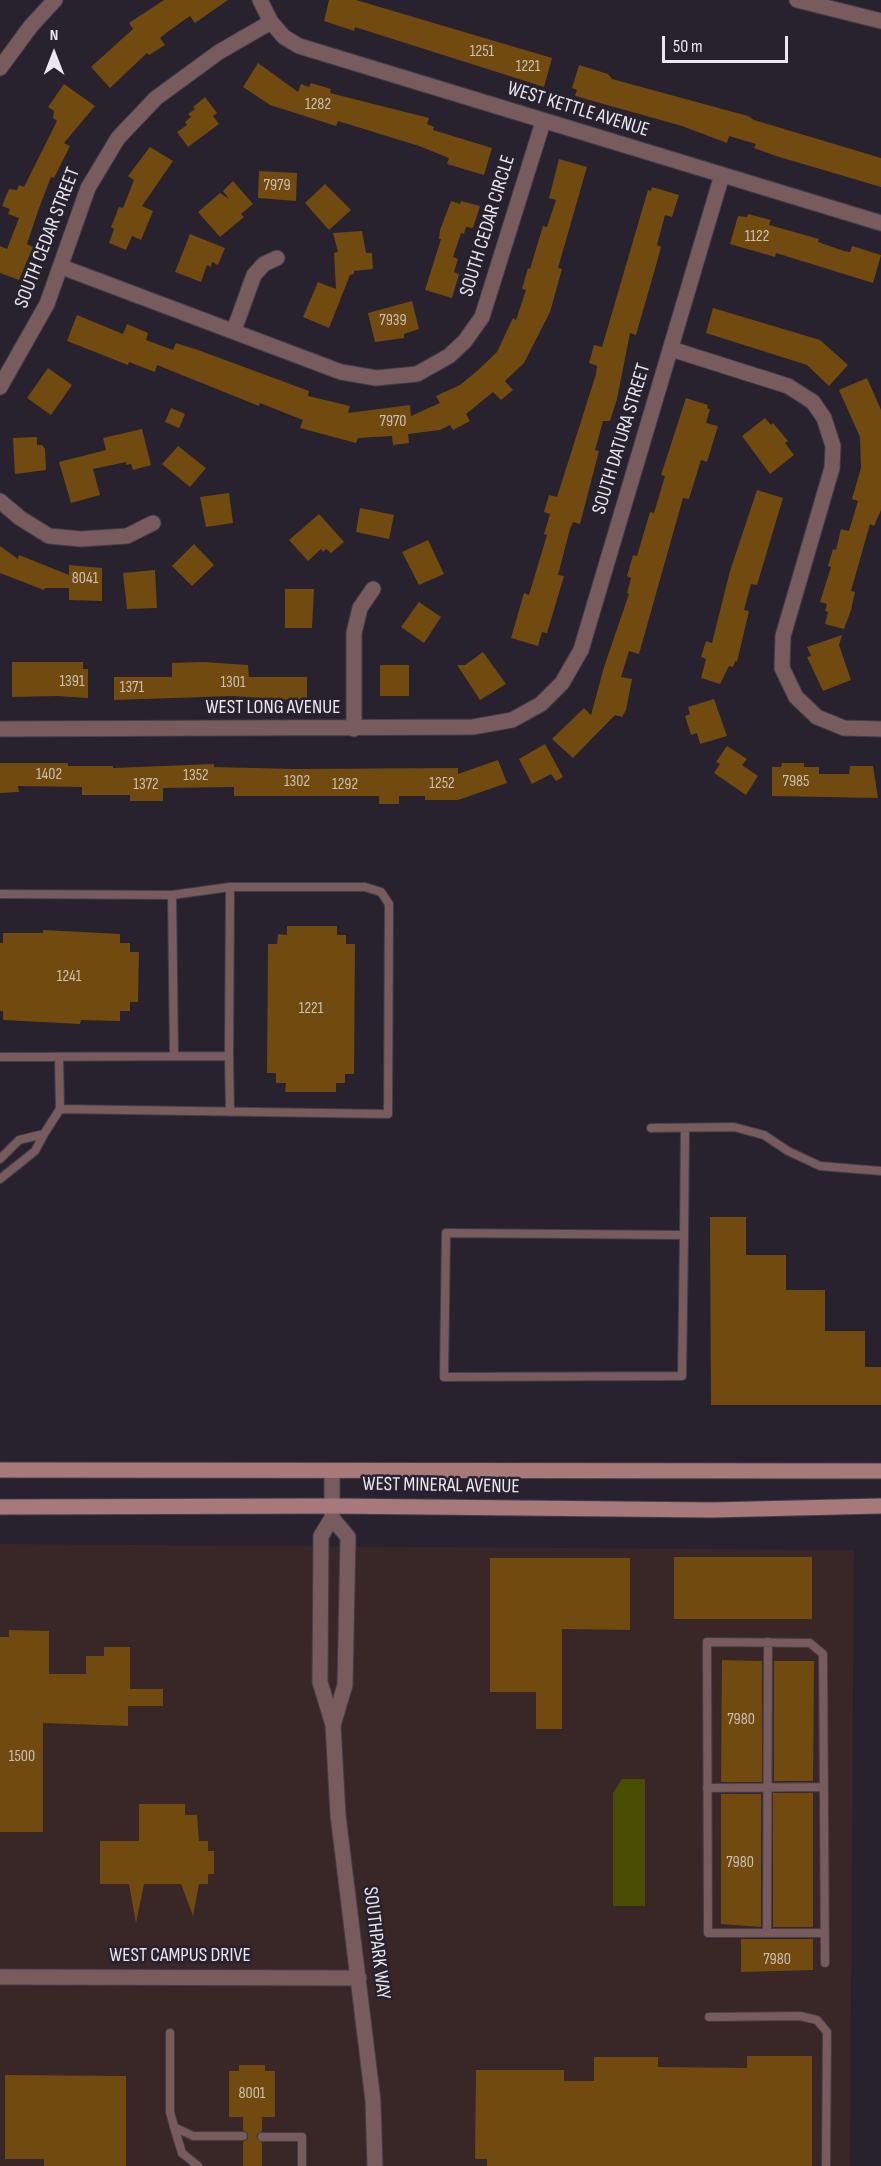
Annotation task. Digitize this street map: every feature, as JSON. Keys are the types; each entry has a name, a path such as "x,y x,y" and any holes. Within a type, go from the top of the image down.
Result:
{"main road":[{"name":"WEST MINERAL AVENUE","path":"0,1470 881,1472"},
{"name":"WEST MINERAL AVENUE","path":"0,1507 332,1512 881,1506"}],"street":[{"path":"0,68 31,26 55,0"},
{"path":"261,0 271,22"},
{"path":"796,0 881,21"},
{"name":"WEST KETTLE AVENUE","path":"271,22 284,37 299,46 881,223"},
{"name":"SOUTH CEDAR STREET","path":"0,387 35,330 62,267 88,188 118,138 156,98 219,52 271,22"},
{"name":"SOUTH CEDAR CIRCLE","path":"62,267 341,372 360,376 397,378 417,374 434,366 465,341 482,317 543,122"},
{"name":"SOUTH DATURA STREET","path":"541,704 562,683 581,650 722,175"},
{"path":"234,330 254,275 264,264 277,258"},
{"path":"671,350 788,386 813,402 824,418 833,446 832,468 783,636 781,657 786,679 796,698 807,710 828,723 852,728 881,729"},
{"path":"0,501 20,518 50,536 81,539 127,536 153,523"},
{"path":"354,729 354,633 360,608 373,589"},
{"name":"WEST LONG AVENUE","path":"0,729 354,729 489,726 512,720 541,704"},
{"name":"SOUTHPARK WAY","path":"332,1471 332,1512 321,1536 320,1682 333,1725 338,1815 373,2100 375,2166"},
{"name":"SOUTHPARK WAY","path":"332,1512 348,1537 345,1685 333,1725"},
{"name":"WEST CAMPUS DRIVE","path":"0,1977 359,1978"}],"lane":[{"path":"230,887 230,1112"},
{"path":"0,894 172,895 230,887 365,887 381,892 389,904 388,1114 60,1109"},
{"path":"172,895 174,1056"},
{"path":"0,1057 229,1056"},
{"path":"0,1179 35,1151 60,1109 59,1057"},
{"path":"651,1128 734,1127 764,1135 788,1151 820,1166 881,1171"},
{"path":"684,1235 446,1233 444,1377 682,1376 684,1235 685,1128"},
{"path":"0,1159 19,1140 45,1134"},
{"path":"825,1933 708,1933 707,1642 810,1643 823,1654 825,1933 825,1963"},
{"path":"767,1933 768,1642"},
{"path":"708,1788 824,1787"},
{"path":"709,2017 801,2016 817,2020 827,2032 826,2166"},
{"path":"170,2033 170,2112 182,2153 198,2166"},
{"path":"174,2127 194,2136 243,2136"},
{"path":"262,2137 302,2137 302,2166"}],"shaded area":[{"path":"0,1544 854,1550 850,2166 0,2166"},
{"path":"622,1779 645,1779 645,1906 613,1906 613,1793"}],"building":[{"path":"164,0 228,0 195,23 190,16 170,30 160,38 165,45 149,55 147,53 110,88 91,67 133,29 129,23"},
{"path":"329,0 356,0 552,58 544,87 355,27 354,31 324,21"},
{"path":"258,63 298,92 301,84 309,87 311,83 331,89 330,93 429,118 427,124 434,127 433,130 492,148 484,175 447,164 449,158 419,146 338,121 336,126 270,105 243,87"},
{"path":"579,65 608,74 612,79 748,116 754,120 881,158 881,187 776,156 754,148 756,144 729,136 727,143 682,126 575,96 577,90 572,88"},
{"path":"64,84 95,106 64,143 70,146 54,178 51,177 38,211 27,244 33,247 19,280 0,273 0,246 7,249 19,218 8,214 10,209 2,206 9,189 17,190 19,185 24,187 57,121 53,118 54,111 48,107"},
{"path":"205,97 217,113 213,116 219,124 188,147 177,132 187,125 185,122 191,117 188,114"},
{"path":"150,147 173,161 142,206 153,211 141,240 132,236 126,250 109,243 114,229 111,227 119,207 123,208 134,180 128,176"},
{"path":"559,159 587,167 558,268 562,269 550,312 524,363 505,381 513,390 501,400 493,392 466,414 470,421 453,430 450,425 440,430 408,434 409,443 393,445 392,436 358,438 356,443 300,428 303,420 260,403 259,406 157,365 155,372 129,362 128,365 67,341 77,315 123,334 127,324 148,333 146,340 173,350 176,343 198,350 309,391 308,396 350,406 348,413 410,405 411,416 440,403 436,396 460,385 477,371 497,352 513,318 516,320 526,290 522,289 528,268 530,269 543,226 547,227 556,200 549,198"},
{"path":"259,171 297,173 296,201 258,198"},
{"path":"233,181 253,204 241,214 244,217 220,237 198,212 220,193 229,199 223,191"},
{"path":"325,184 351,210 329,230 305,203"},
{"path":"652,187 679,195 672,217 665,215 657,245 661,247 636,335 630,333 617,399 610,421 603,421 595,450 599,451 580,524 573,522 570,529 558,575 564,576 547,633 542,632 538,646 511,638 524,593 529,595 547,535 544,534 550,514 544,512 549,495 557,497 596,374 597,366 589,363 594,345 602,347 648,190 651,191"},
{"path":"451,201 480,206 473,228 466,227 464,234 461,233 453,257 458,259 454,272 459,274 452,298 425,290 441,239 439,239 440,230"},
{"path":"748,214 771,220 769,225 819,239 818,242 844,251 850,252 852,246 881,255 873,283 776,253 775,257 730,244 738,216 747,217"},
{"path":"362,231 366,253 372,253 373,269 354,271 354,274 350,275 329,328 303,317 318,282 336,289 334,253 338,252 333,233"},
{"path":"190,234 225,248 218,265 212,262 211,267 207,265 201,282 175,272"},
{"path":"412,301 419,329 404,334 404,338 375,342 368,313"},
{"path":"713,308 820,340 848,365 829,386 807,365 706,333"},
{"path":"48,368 72,385 51,415 27,398"},
{"path":"867,378 881,410 881,510 874,526 870,524 851,591 855,592 844,629 825,624 827,604 820,602 831,567 828,566 833,549 836,550 841,529 849,531 858,501 852,499 861,468 860,437 839,390"},
{"path":"686,398 708,405 707,408 710,409 706,423 718,426 707,462 701,460 689,499 683,498 639,654 629,651 621,677 632,679 626,710 622,717 615,715 573,758 552,739 584,708 591,715 604,667 629,594 627,593 631,578 627,576 633,555 637,556 650,512 654,513 665,476 661,475"},
{"path":"171,408 185,414 179,428 165,422"},
{"path":"765,418 771,425 773,423 788,441 785,443 794,455 770,474 742,436"},
{"path":"142,429 151,465 133,470 131,464 126,465 126,462 93,469 100,495 71,503 59,462 106,450 103,438"},
{"path":"37,437 37,445 42,445 45,449 46,470 15,474 13,438"},
{"path":"178,446 206,468 190,487 162,464"},
{"path":"757,490 783,498 757,585 751,584 744,610 749,611 737,662 735,661 733,667 729,666 720,684 701,678 706,659 701,657 706,641 712,643 730,571"},
{"path":"229,493 233,523 206,527 200,497"},
{"path":"360,508 394,515 389,539 356,532"},
{"path":"319,514 344,542 331,553 326,549 323,552 321,549 308,561 289,540"},
{"path":"428,540 444,574 419,585 402,552"},
{"path":"194,544 214,565 192,586 172,566"},
{"path":"0,546 18,559 19,555 69,575 69,565 102,568 102,601 69,600 69,588 45,588 44,590 0,573"},
{"path":"155,570 157,608 127,609 123,573"},
{"path":"285,589 314,589 312,628 285,628"},
{"path":"419,602 441,617 424,643 401,627"},
{"path":"842,635 839,645 851,680 823,691 807,657 811,656 807,647"},
{"path":"483,652 506,684 480,700 457,665 465,665"},
{"path":"12,662 83,662 83,669 88,669 88,698 12,697"},
{"path":"204,662 248,665 249,677 307,677 307,701 233,696 114,700 114,677 172,677 172,663"},
{"path":"380,665 409,665 409,696 380,696"},
{"path":"714,699 727,736 700,744 697,733 691,735 685,716 690,714 688,707"},
{"path":"545,744 563,777 556,781 551,774 532,784 519,759"},
{"path":"727,746 747,759 742,765 758,776 746,795 714,773 720,764 716,762"},
{"path":"498,760 507,783 458,800 425,800 425,796 399,796 399,804 379,804 379,796 234,796 234,787 163,788 163,801 130,801 130,795 82,795 82,787 18,786 19,792 0,793 0,763 68,763 68,766 113,766 113,768 214,764 214,767 295,769 458,768 458,774"},
{"path":"782,763 804,763 804,767 819,767 819,774 849,774 850,766 873,766 878,798 772,796 772,767 781,767"},
{"path":"287,926 337,926 337,935 346,935 346,944 355,944 354,1074 345,1074 345,1083 336,1083 336,1092 285,1092 286,1083 276,1083 276,1073 267,1073 268,944 277,944 278,934 287,935"},
{"path":"43,930 120,934 120,943 130,943 130,952 139,952 138,1002 130,1002 130,1011 120,1011 120,1021 81,1020 80,1024 3,1020 3,1011 0,1011 0,943 3,943 3,933 43,933"},
{"path":"710,1217 746,1217 746,1255 786,1255 786,1290 825,1290 825,1331 865,1331 865,1367 881,1367 881,1405 711,1405"},
{"path":"674,1557 812,1557 812,1619 674,1619"},
{"path":"490,1558 630,1558 630,1630 562,1629 562,1729 536,1729 536,1692 490,1692"},
{"path":"9,1630 49,1631 49,1674 86,1674 86,1656 104,1656 104,1647 130,1647 130,1689 163,1689 163,1706 128,1706 128,1726 43,1723 43,1832 0,1832 0,1637 9,1637"},
{"path":"722,1660 762,1661 762,1782 721,1782"},
{"path":"774,1661 814,1661 813,1781 774,1781"},
{"path":"773,1793 813,1793 813,1927 773,1927"},
{"path":"721,1794 761,1794 761,1927 721,1924"},
{"path":"139,1804 185,1804 185,1815 197,1815 199,1841 208,1841 208,1851 214,1851 214,1874 208,1874 208,1884 199,1884 193,1916 181,1884 144,1884 136,1923 129,1884 100,1884 100,1841 139,1841"},
{"path":"741,1939 813,1939 813,1970 741,1972"},
{"path":"747,2056 812,2056 812,2166 487,2166 487,2159 475,2159 476,2070 564,2070 564,2081 594,2081 594,2057 658,2057 658,2067 747,2068"},
{"path":"239,2065 265,2065 265,2071 275,2071 275,2117 262,2117 262,2131 256,2136 262,2143 262,2166 243,2166 243,2142 248,2139 248,2134 243,2130 243,2117 229,2117 229,2071 239,2071"},
{"path":"5,2075 126,2076 126,2166 44,2166 44,2159 5,2159"}]}
